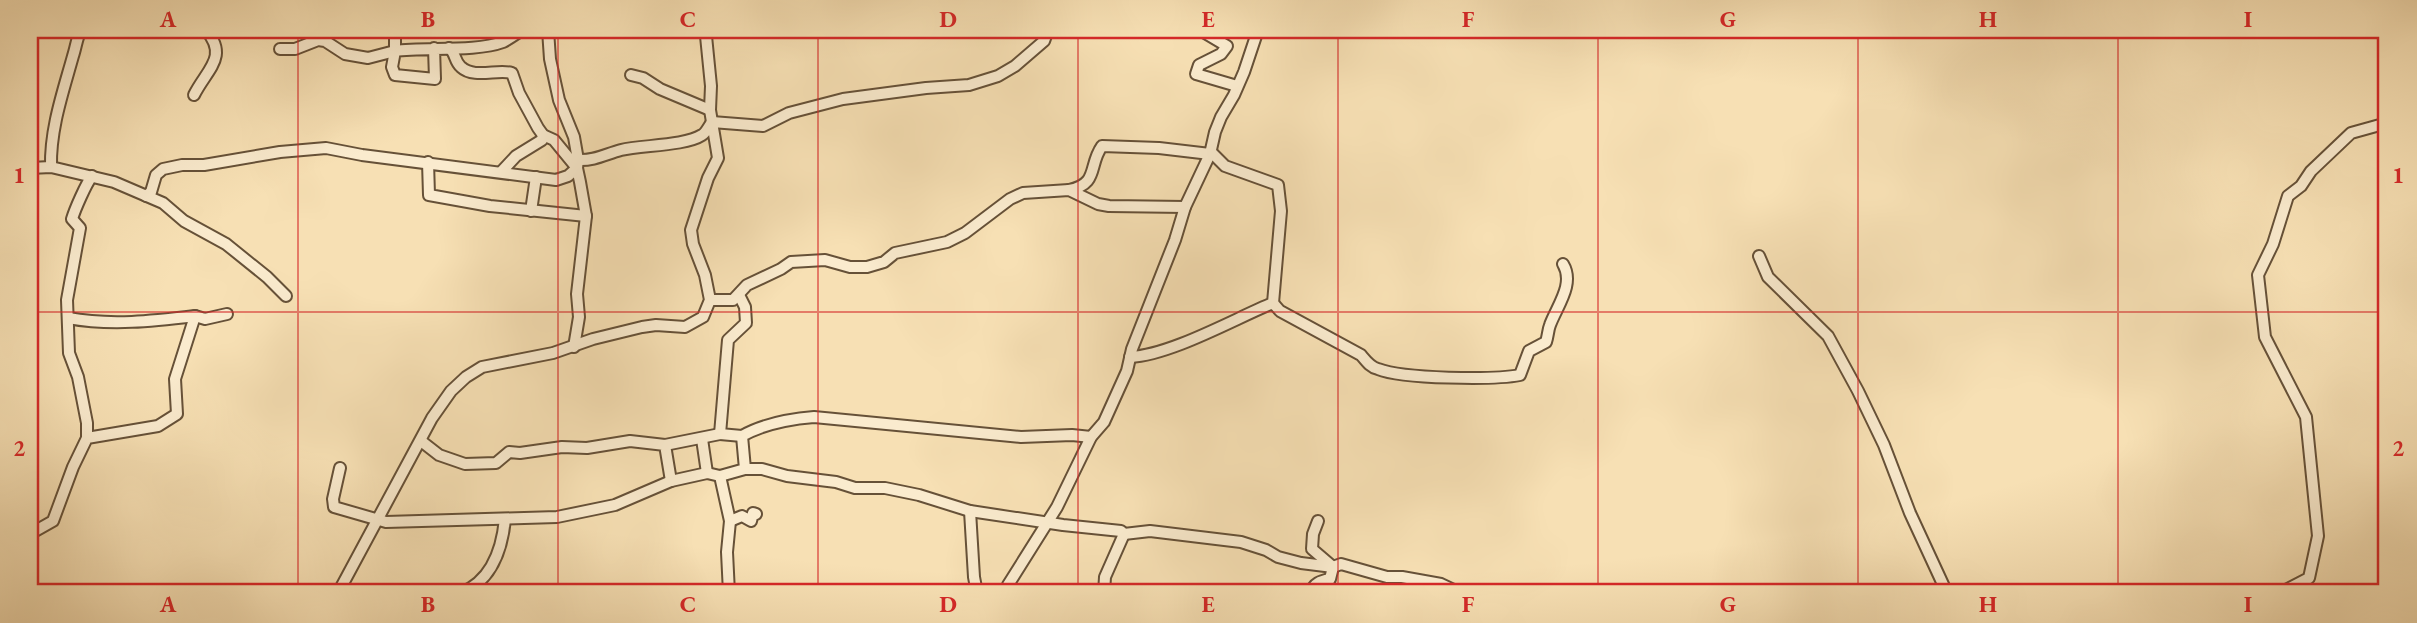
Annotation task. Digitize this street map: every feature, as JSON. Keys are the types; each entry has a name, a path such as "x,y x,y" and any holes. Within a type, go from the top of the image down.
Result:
{"street":[{"path":"51,167 51,144 55,124 68,69 81,30"},
{"path":"194,95 211,68 218,49 206,30"},
{"path":"395,30 392,67 395,75 435,79 434,48"},
{"path":"280,49 295,49 318,40 325,41 345,54 368,58 395,51 502,42 522,30"},
{"path":"548,30 550,59 559,100 574,137 586,216 578,294 579,317 574,346"},
{"path":"338,593 446,397 476,370 642,327 685,327 703,317 710,300 691,230 708,178 718,158 710,110 711,86 706,36 709,30"},
{"path":"712,122 763,126 789,113 843,99 969,85 998,76 1015,66 1044,41 1048,30"},
{"path":"1200,30 1227,46 1221,54 1199,65 1196,74 1237,86"},
{"path":"1006,593 1058,507 1091,437 1104,422 1127,370 1185,207 1210,153 1215,132 1237,86 1258,30"},
{"path":"449,48 455,52 459,66 464,69 479,73 512,73 528,112 543,135 554,140 577,164"},
{"path":"631,75 643,78 660,89 710,110"},
{"path":"146,196 151,192 156,176 163,169 326,148 556,180 568,176 577,164 605,157 619,150 704,135 712,122"},
{"path":"2280,593 2309,578 2318,536 2306,417 2265,337 2258,275 2273,244 2288,196 2301,186 2311,172 2351,133 2387,123"},
{"path":"502,172 516,156 542,140 543,135"},
{"path":"710,300 733,300 747,285 791,262 825,260 850,267 867,267 884,262 895,253 947,242 965,233 1023,193 1069,190 1086,184 1092,176 1095,156 1102,146 1210,153 1225,166 1278,186 1281,211 1273,303 1280,311 1362,355 1368,364 1378,370 1445,377 1507,377 1520,374 1529,351 1546,342 1567,282 1567,271 1563,264"},
{"path":"428,162 429,195 531,211 586,216"},
{"path":"30,168 51,167 92,176 114,182 163,203 184,221 226,244 286,296"},
{"path":"30,534 53,521 87,438 87,423 78,377 69,353 67,300 80,228 72,219 73,214 82,198 84,186 92,176"},
{"path":"531,211 536,177"},
{"path":"1069,190 1098,204 1109,206 1185,207"},
{"path":"1759,256 1768,277 1828,336 1884,445 1910,513 1947,593"},
{"path":"720,434 727,340 746,323 745,307 739,295"},
{"path":"1130,357 1193,338 1273,303"},
{"path":"68,318 94,323 195,316 205,319 227,314"},
{"path":"87,438 158,426 177,414 175,379 195,316"},
{"path":"421,441 439,455 465,464 479,465 496,463 509,452 562,447 587,448 630,441 665,445 720,434 742,436 770,425 814,417 1021,437 1091,437"},
{"path":"742,436 745,469"},
{"path":"702,439 707,473"},
{"path":"665,445 671,481"},
{"path":"340,468 333,499 334,507 386,522 557,517 615,505 671,481 707,473 720,476 745,469 762,469 855,488 885,488 919,495 970,511 1047,523 1121,531 1124,534 1150,531 1241,542 1301,563 1334,567 1341,565 1387,577 1441,584 1460,593"},
{"path":"720,476 730,521 727,552 732,592"},
{"path":"970,511 977,593"},
{"path":"730,521 742,516 751,521 753,513 756,514"},
{"path":"461,593 488,574 498,554 505,519"},
{"path":"1318,521 1312,548 1334,567"},
{"path":"1104,593 1105,578 1124,534"},
{"path":"1311,593 1317,582 1330,579 1334,567"}]}
